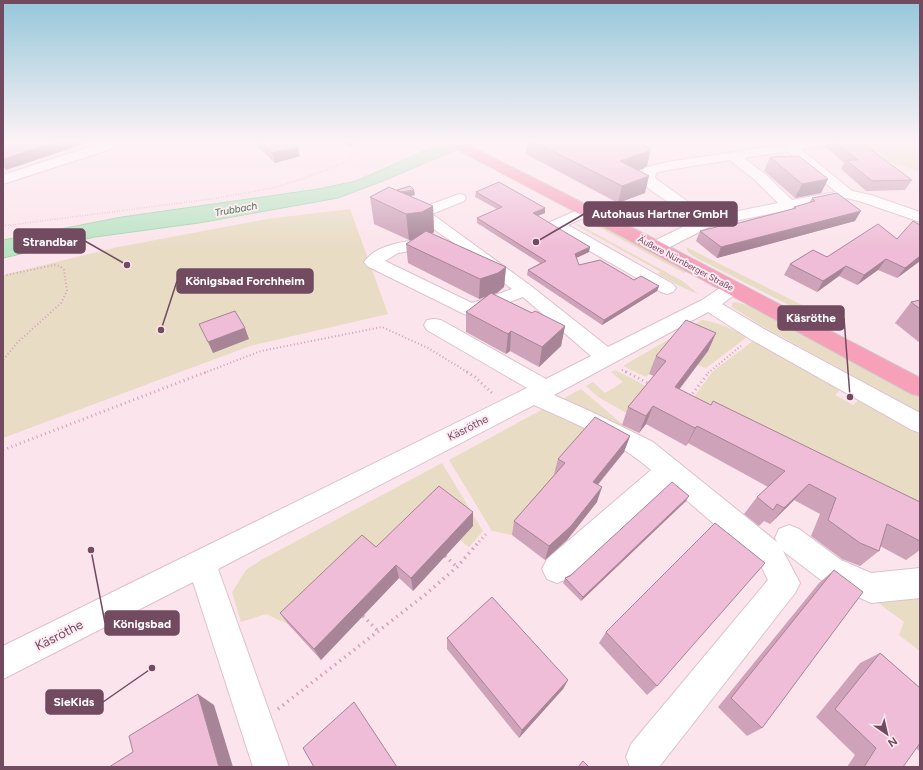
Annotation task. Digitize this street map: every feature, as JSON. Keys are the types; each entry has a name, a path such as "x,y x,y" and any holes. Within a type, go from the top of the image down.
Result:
{"main road":[{"name":"Äußere Nürnberger Straße","path":"521,177 656,247 920,388"}],"street":[{"path":"648,177 648,179 653,185 706,222"},
{"path":"760,177 788,205"},
{"path":"826,177 847,194"},
{"path":"656,247 706,222 847,194 866,198 920,217"},
{"path":"459,198 425,211 457,238 525,290 606,357"},
{"path":"587,211 556,225 667,288"},
{"path":"457,238 446,242 393,249 373,262 471,310 525,290"},
{"name":"Käsröthe","path":"3,663 508,408 708,304 732,288"},
{"path":"708,304 757,334 920,424"},
{"path":"434,325 539,392 586,419 644,449 770,554 785,583 644,757"},
{"path":"557,569 669,470"},
{"path":"789,538 832,570 871,588 920,583"},
{"path":"201,563 270,767"}],"path":[{"path":"3,226 211,199 273,188 308,177"},
{"path":"459,198 495,183 503,184"},
{"path":"3,276 54,265 60,266 64,270 67,291 61,303 17,343 3,360"},
{"path":"3,450 261,352 382,327 428,348 475,377 508,408"},
{"path":"686,402 710,370 757,334"},
{"path":"606,357 617,367 652,385"},
{"path":"256,725 301,693 426,594 456,567 487,533"},
{"path":"445,556 456,567"},
{"path":"363,616 379,632"}],"shaded area":[{"path":"350,209 388,314 250,346 3,438 3,275 118,247 267,219"},
{"path":"587,221 596,223 687,271 684,273"},
{"path":"578,224 684,282 698,294 658,274 661,272 576,225"},
{"path":"686,247 814,311 816,319 693,256 688,252"},
{"path":"736,302 753,307 920,396 920,412 762,326 732,307 732,303"},
{"path":"702,320 720,324 747,337 706,368 697,365 707,351 649,374 646,377 623,366"},
{"path":"753,341 840,390 835,395 853,405 859,400 920,435 920,514 693,398 713,371"},
{"path":"615,370 650,388 630,415 598,397 586,386 593,382 605,393 623,382 611,372"},
{"path":"581,389 628,429 555,403"},
{"path":"545,408 595,428 555,474 561,478 512,535 492,531 449,460"},
{"path":"442,463 483,531 469,547 460,540 472,526 288,624 266,614 241,622 232,592 246,570 261,560"},
{"path":"920,597 920,651 899,635 904,622 873,599"}],"water":[{"name":"Trubbach","path":"365,177 393,177 338,198 199,223 95,237 3,258 3,240 122,217 318,189 356,181"}],"building":[{"path":"604,177 646,177 622,186"},
{"path":"794,177 825,177 828,179 802,184"},
{"path":"867,177 908,177 912,180 872,181"},
{"path":"499,182 545,208 533,213 590,247 575,254 579,265 600,260 634,280 641,276 659,286 604,320 528,270 546,261 477,218 502,207 476,192"},
{"path":"410,186 414,190 401,192 397,190"},
{"path":"389,187 433,206 422,212 406,214 370,197"},
{"path":"837,193 861,211 721,247 700,231 733,223 735,224 796,208 794,207 815,201 812,198"},
{"path":"913,221 920,225 920,256 905,268 886,259 864,275 846,266 823,281 790,264 813,250 827,257 878,224 897,239"},
{"path":"426,231 506,267 498,273 480,279 406,244"},
{"path":"491,293 532,313 535,311 565,326 542,347 511,331 508,334 466,312"},
{"path":"920,300 920,309 911,302"},
{"path":"235,311 245,328 208,342 199,324"},
{"path":"686,320 716,333 675,387 711,405 713,401 920,502 920,541 887,524 879,551 860,543 828,520 836,498 809,484 784,508 777,504 773,510 757,497 785,471 697,426 695,428 653,406 646,416 628,407 666,361 656,356"},
{"path":"595,417 630,436 593,482 602,487 571,526 549,546 514,521 565,463 558,459"},
{"path":"672,482 689,496 583,597 565,578 570,576"},
{"path":"439,486 473,512 411,578 396,565 314,649 280,613 362,535 376,547"},
{"path":"715,523 765,563 657,686 606,632"},
{"path":"834,570 863,592 762,728 731,698"},
{"path":"492,597 568,680 522,730 447,638"},
{"path":"880,653 920,688 920,743 903,767 864,767 876,748 835,709"},
{"path":"198,694 219,767 109,767 133,752 129,736"},
{"path":"354,702 397,767 314,767 303,748"},
{"path":"583,761 589,767 578,767"}],"place":[{"name":"Autohaus Hartner GmbH","path":"536,242"},
{"name":"Strandbar","path":"127,265"},
{"name":"Königsbad Forchheim","path":"161,330"},
{"name":"Käsröthe","path":"850,397"},
{"name":"Königsbad","path":"91,550"},
{"name":"SieKids","path":"152,668"}]}
